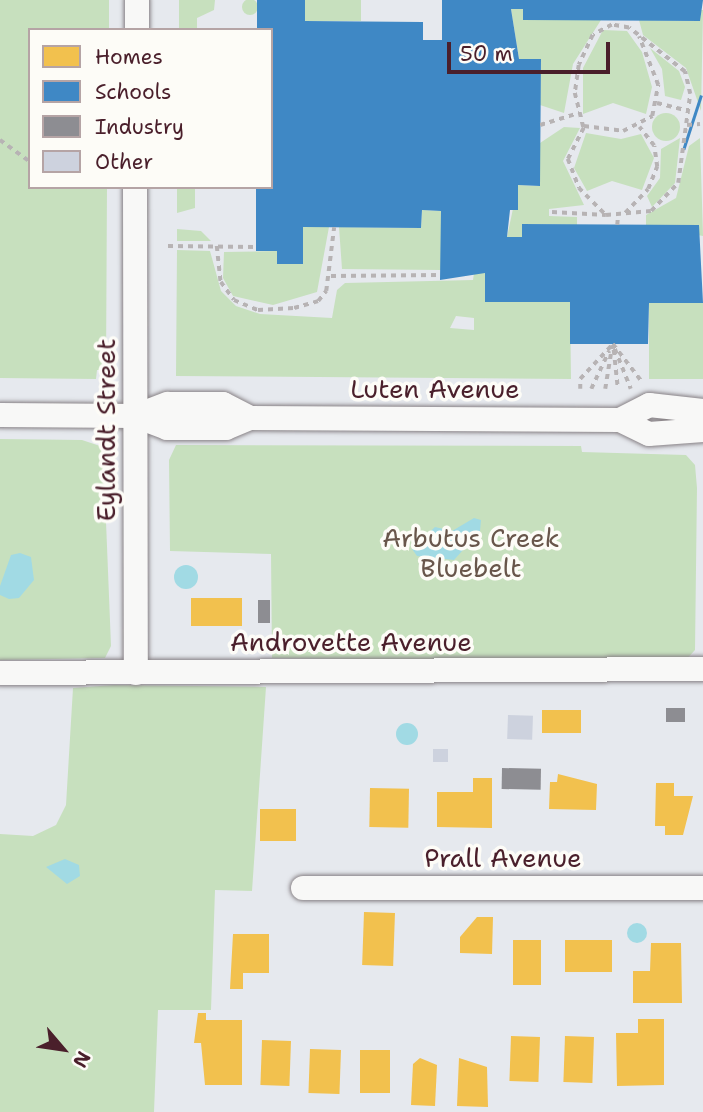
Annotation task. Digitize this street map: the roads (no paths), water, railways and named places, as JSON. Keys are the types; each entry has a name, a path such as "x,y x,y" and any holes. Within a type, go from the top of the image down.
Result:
{"street":[{"path":"137,0 137,28"},
{"name":"Eylandt Street","path":"135,189 136,673"},
{"name":"Luten Avenue","path":"0,415 136,415 168,404 223,404 250,418 620,420 649,434 703,430"},
{"name":"Luten Avenue","path":"620,420 649,405 703,411"},
{"name":"Androvette Avenue","path":"0,673 703,669"},
{"name":"Prall Avenue","path":"303,888 703,888"}],"water":[{"path":"474,518 481,520 480,531 454,560 417,556 412,549 435,527 452,531"},
{"path":"20,553 31,557 34,580 19,598 9,599 0,595 0,586 11,555"},
{"path":"186,565 194,569 198,577 194,585 186,589 178,585 174,577 178,569"},
{"path":"407,723 415,726 418,734 415,742 407,745 399,742 396,734 399,726"},
{"path":"65,859 79,865 80,876 67,884 46,867"},
{"path":"637,923 644,926 647,933 644,940 637,943 630,940 627,933 630,926"}],"park label":[{"name":"Arbutus Creek Bluebelt","path":"471,553"}]}
